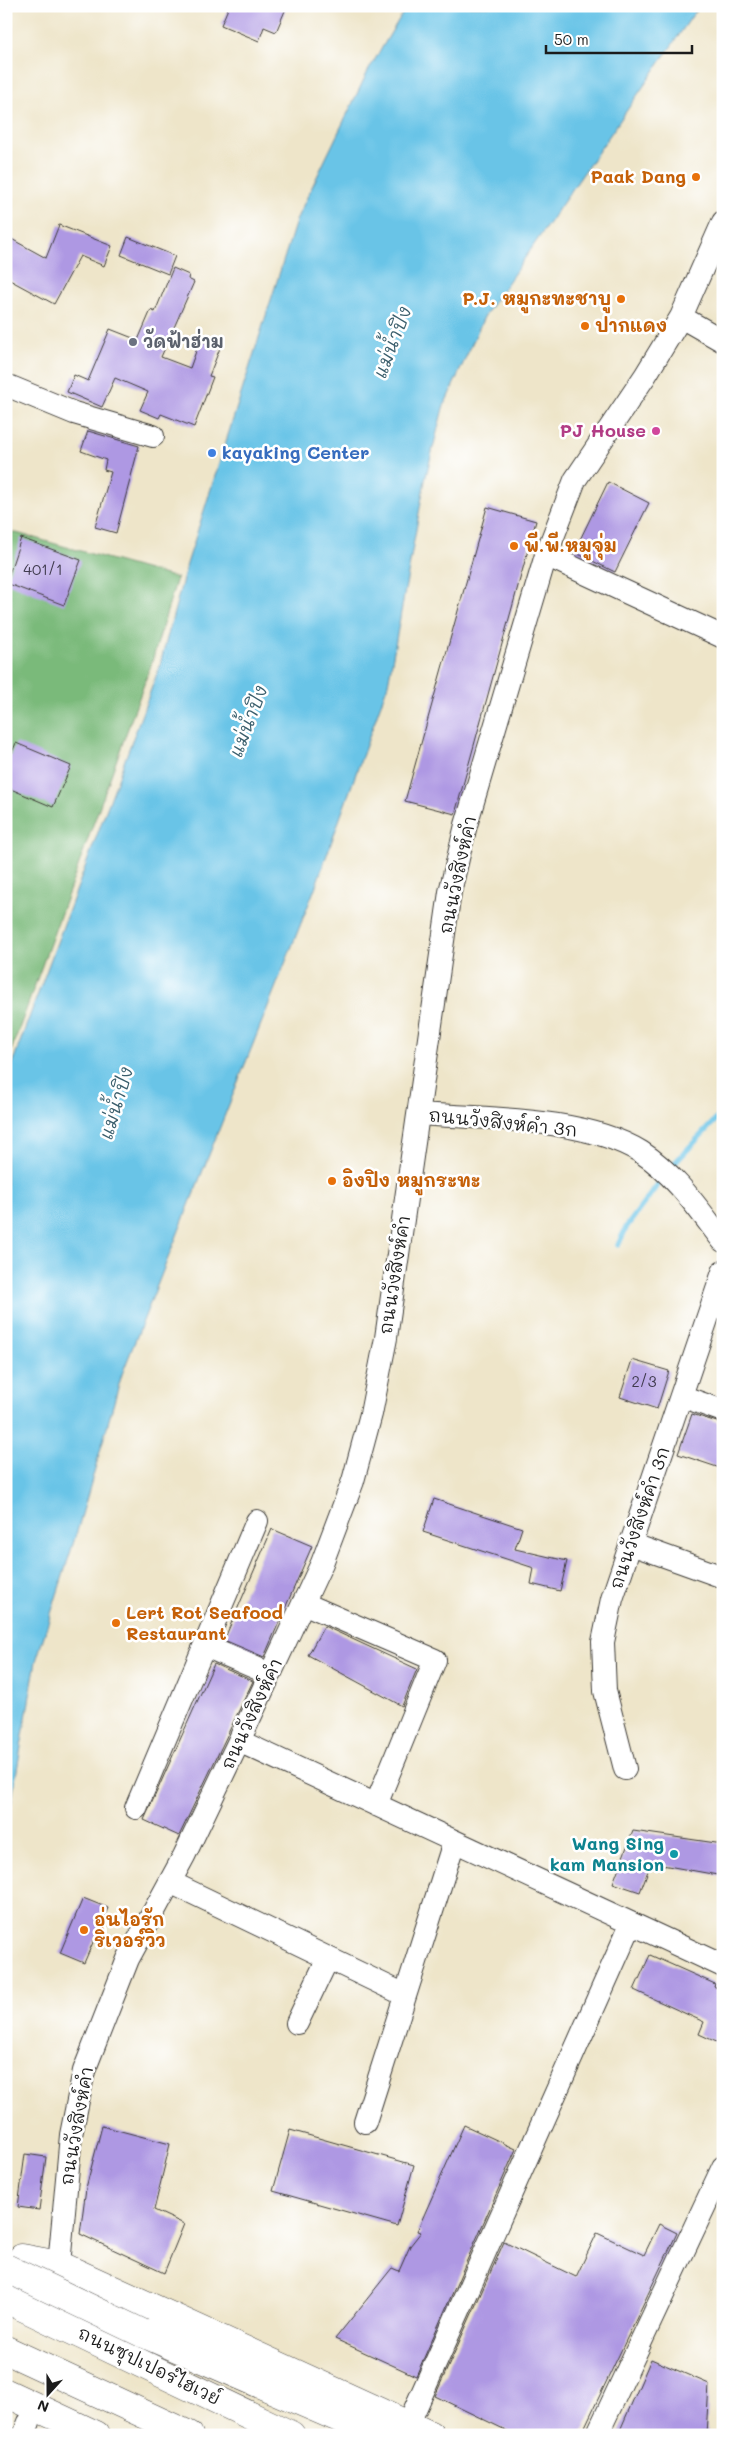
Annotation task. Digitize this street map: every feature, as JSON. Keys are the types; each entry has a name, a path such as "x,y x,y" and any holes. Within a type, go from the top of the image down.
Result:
{"main road":[{"path":"6,2274 22,2258 59,2265 419,2430"},
{"path":"6,2268 142,2333 378,2435"},
{"name":"ถนนซุปเปอร์ไฮเวย์","path":"6,2299 136,2359 291,2435"},
{"path":"6,2350 189,2435"},
{"path":"6,2393 96,2435"},
{"path":"6,2406 26,2428 57,2435"}],"street":[{"name":"ถนนวังสิงห์คำ","path":"59,2265 71,2135 84,2071 128,1959 170,1882 240,1741 322,1563 354,1481 371,1414 386,1338 450,892 466,825 546,555 575,480 646,376 681,317 723,222"},
{"path":"681,317 723,341"},
{"path":"6,385 74,413 153,436"},
{"path":"546,555 723,638"},
{"name":"ถนนวังสิงห์คำ 3ก","path":"419,1114 565,1126 610,1136 642,1153 677,1183 723,1241"},
{"name":"ถนนวังสิงห์คำ 3ก","path":"624,1769 605,1690 603,1642 612,1599 723,1272"},
{"path":"681,1396 723,1411"},
{"path":"136,1808 257,1521"},
{"path":"631,1544 723,1577"},
{"path":"303,1602 435,1660 376,1805"},
{"path":"205,1646 270,1674"},
{"path":"240,1741 723,1966"},
{"path":"365,2122 454,1842"},
{"path":"170,1882 405,1995"},
{"path":"419,2430 631,1924"},
{"path":"297,2023 328,1958"},
{"path":"597,2435 723,2167"}],"green space":[{"path":"6,530 177,578 151,665 6,1065"}],"water":[{"name":"แม่น้ำปิง","path":"407,6 699,6 484,317 443,408 425,480 388,684 315,888 122,1374 79,1525 36,1661 6,1833 6,1080 159,668 187,564 297,218 368,71"}],"building":[{"path":"229,6 287,6 276,32 264,27 259,41 221,25"},
{"path":"59,225 112,246 104,266 80,256 54,304 6,278 6,236 46,258"},
{"path":"128,237 175,256 168,274 121,255"},
{"path":"173,268 189,275 188,279 194,282 161,357 190,368 200,340 220,348 209,376 213,377 194,427 161,414 159,418 140,410 148,392 115,378 102,407 67,392 74,375 88,381 110,329 138,340 151,310 155,312"},
{"path":"88,431 139,446 116,533 95,527 111,472 104,470 106,460 81,451"},
{"path":"608,482 649,503 615,572 574,552"},
{"path":"487,507 536,521 455,814 405,801"},
{"path":"21,538 81,560 64,605 6,583"},
{"path":"16,743 71,766 53,807 6,787 6,766"},
{"path":"632,1360 669,1371 657,1409 620,1397"},
{"path":"692,1414 723,1424 723,1469 678,1454"},
{"path":"434,1499 522,1528 515,1549 567,1561 560,1591 531,1584 534,1568 423,1532"},
{"path":"272,1529 312,1546 264,1657 224,1640"},
{"path":"324,1626 417,1669 402,1706 308,1655"},
{"path":"214,1664 253,1681 179,1836 144,1820"},
{"name":"Wang Sing kam Mansion","path":"633,1831 723,1844 723,1876 651,1863 640,1892 613,1883"},
{"name":"อุ่นไอรัก ริเวอร์วิว","path":"83,1898 108,1908 84,1963 60,1953"},
{"path":"650,1955 715,1984 714,1987 723,1990 723,2045 699,2034 704,2022 634,1990"},
{"path":"464,2125 516,2149 416,2376 335,2339 392,2268 399,2271 410,2246 421,2232 417,2231"},
{"path":"102,2126 170,2144 154,2210 184,2224 164,2273 80,2234 86,2188"},
{"path":"290,2130 414,2165 397,2226 273,2191"},
{"path":"25,2154 46,2157 39,2210 18,2207"},
{"path":"659,2224 677,2233 581,2435 516,2435 435,2396 504,2242 576,2277 597,2233 644,2255"},
{"path":"651,2359 709,2384 706,2435 618,2435"}],"waterway":[{"path":"669,1169 723,1112"},
{"path":"618,1245 627,1226 664,1176"}],"place":[{"name":"Paak Dang","path":"696,177"},
{"name":"P.J. หมูกะทะชาบู","path":"621,299"},
{"name":"ปากแดง","path":"585,326"},
{"name":"วัดฟ้าฮ่าม","path":"133,342"},
{"name":"PJ House","path":"656,431"},
{"name":"kayaking Center","path":"212,453"},
{"name":"พี.พี.หมูจุ่ม","path":"514,546"},
{"name":"อิงปิง หมูกระทะ","path":"332,1181"},
{"name":"Lert Rot Seafood Restaurant","path":"116,1623"},
{"name":"Wang Sing kam Mansion","path":"674,1854"},
{"name":"อุ่นไอรัก ริเวอร์วิว","path":"84,1930"}]}
